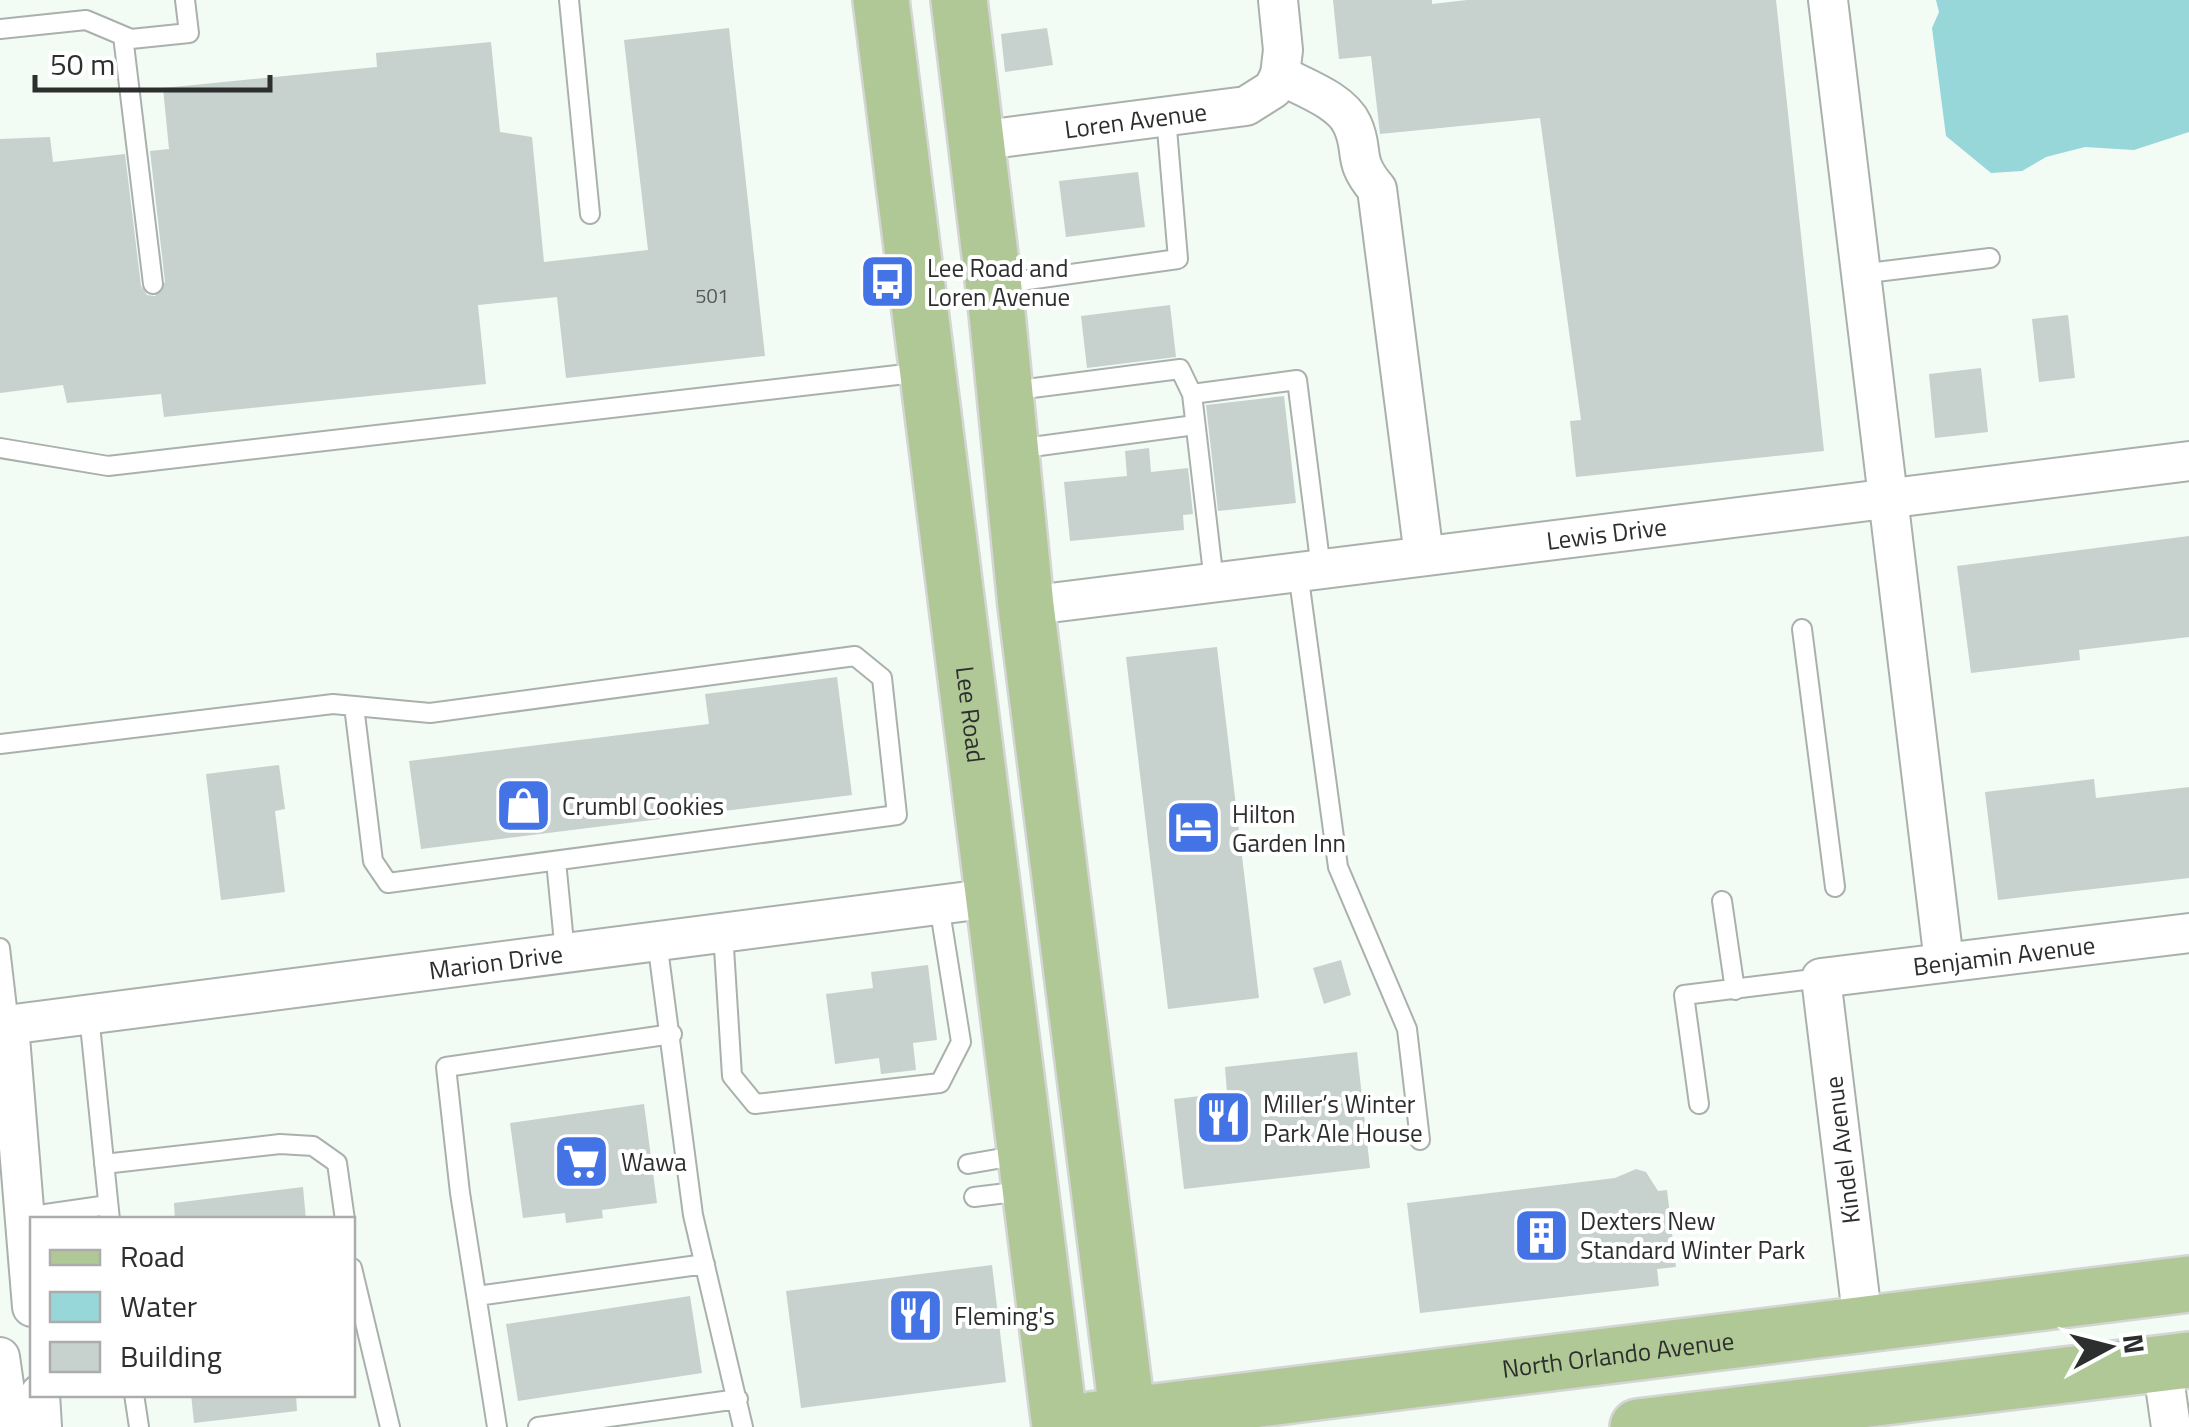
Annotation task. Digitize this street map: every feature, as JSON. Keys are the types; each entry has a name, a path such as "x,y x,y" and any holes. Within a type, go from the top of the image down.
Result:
{"main road":[{"name":"Lee Road","path":"881,0 948,518 1056,1426"},
{"path":"959,0 977,140 1015,282 1005,392 1010,450 1128,1420"},
{"path":"948,518 982,576 1026,606"},
{"name":"North Orlando Avenue","path":"1056,1426 1128,1420 2189,1284"},
{"path":"1659,1426 1688,1390 1719,1368 1796,1332"},
{"path":"1659,1426 2176,1362"}],"street":[{"path":"1278,0 1283,50 1280,74 1328,101 1351,120 1360,166 1377,189 1424,556"},
{"path":"1828,0 1944,962"},
{"name":"Loren Avenue","path":"977,140 1246,106 1273,89 1280,74"},
{"name":"Lewis Drive","path":"1026,606 2189,461"},
{"name":"Marion Drive","path":"4,1026 992,898"},
{"name":"Benjamin Avenue","path":"1822,978 2189,933"},
{"name":"Kindel Avenue","path":"1822,978 1863,1323"},
{"path":"4,1026 13,1219 30,1298"},
{"path":"0,1357 10,1427"},
{"path":"2170,1427 2176,1362"},
{"path":"40,1397 42,1427"}],"lane":[{"path":"0,29 86,20 131,39 189,33 185,0"},
{"path":"569,0 590,214"},
{"path":"123,36 153,284"},
{"path":"1015,282 1178,259 1166,117"},
{"path":"1860,274 1990,258"},
{"path":"1005,392 1180,369 1192,394 1214,582"},
{"path":"0,448 108,466 929,372"},
{"path":"1192,394 1297,380 1338,867 1406,1030 1420,1140"},
{"path":"1010,450 1195,426"},
{"path":"1802,629 1834,887"},
{"path":"0,744 333,704 354,706 430,714 855,656 882,678 897,815 388,884 372,860 354,706"},
{"path":"556,861 565,953"},
{"path":"1722,901 1735,990"},
{"path":"722,932 732,1076 755,1104 921,1086 940,1083 960,1042 940,905"},
{"path":"657,941 694,1215 743,1427"},
{"path":"0,948 4,1026"},
{"path":"1699,1104 1684,995 1822,978"},
{"path":"40,1217 108,1212 89,1015"},
{"path":"497,1427 460,1193 446,1067 672,1034"},
{"path":"104,1164 271,1145 313,1146 338,1162 345,1217"},
{"path":"968,1164 1027,1173"},
{"path":"974,1197 1027,1173"},
{"path":"477,1296 705,1264"},
{"path":"355,1281 390,1427"},
{"path":"134,1397 139,1427"},
{"path":"538,1427 738,1399"}],"water":[{"path":"1936,0 2189,0 2189,132 2134,150 2085,147 2046,157 2022,171 1991,173 1946,136 1932,28 1939,12"}],"building":[{"path":"1333,0 1432,0 1432,4 1467,0 1776,0 1824,451 1576,477 1570,421 1581,420 1540,118 1380,134 1371,56 1339,59"},
{"path":"729,28 765,356 566,378 557,297 478,305 486,384 164,417 161,394 67,403 63,385 0,393 0,139 50,137 53,162 125,154 141,286 147,295 155,296 165,282 150,151 169,149 163,88 377,67 376,53 491,42 500,132 532,137 544,262 648,250 624,40"},
{"path":"1047,28 1053,65 1005,72 1001,34"},
{"path":"1138,172 1145,227 1066,237 1059,181"},
{"path":"1170,305 1176,357 1087,368 1081,316"},
{"path":"2068,315 2075,378 2039,382 2032,319"},
{"path":"1981,368 1988,432 1935,438 1929,374"},
{"path":"1284,396 1296,503 1218,511 1206,405"},
{"path":"1149,448 1151,472 1188,468 1193,514 1183,515 1184,530 1070,541 1064,482 1127,476 1125,451"},
{"path":"2189,536 2189,637 2079,650 2080,660 1971,673 1957,566"},
{"name":"Hilton Garden Inn","path":"1217,647 1259,998 1168,1009 1126,657"},
{"path":"837,677 852,795 421,849 409,761 709,724 705,694"},
{"path":"279,765 285,809 275,811 285,892 221,900 206,774"},
{"path":"2094,779 2096,798 2189,787 2189,878 1998,900 1985,792"},
{"path":"1341,960 1351,995 1324,1004 1313,968"},
{"path":"928,965 937,1040 913,1043 916,1070 881,1074 879,1058 835,1064 826,994 873,988 871,972"},
{"path":"1357,1052 1370,1168 1184,1189 1174,1099 1227,1093 1225,1067"},
{"path":"644,1104 657,1203 602,1210 603,1218 566,1223 565,1213 523,1218 510,1123"},
{"name":"Dexters New Standard Winter Park","path":"1636,1169 1646,1172 1658,1191 1667,1190 1676,1267 1657,1269 1659,1286 1420,1313 1407,1203 1615,1178"},
{"path":"303,1187 306,1217 175,1217 174,1203"},
{"path":"992,1265 1006,1382 801,1408 786,1291"},
{"path":"690,1296 702,1373 518,1401 506,1324"},
{"path":"191,1397 296,1397 297,1411 194,1423"}],"place":[{"name":"Lee Road and Loren Avenue","path":"888,282"},
{"name":"Crumbl Cookies","path":"523,806"},
{"name":"Hilton Garden Inn","path":"1193,828"},
{"name":"Miller’s Winter Park Ale House","path":"1224,1118"},
{"name":"Wawa","path":"582,1162"},
{"name":"Dexters New Standard Winter Park","path":"1541,1235"},
{"name":"Fleming's","path":"915,1316"}]}
